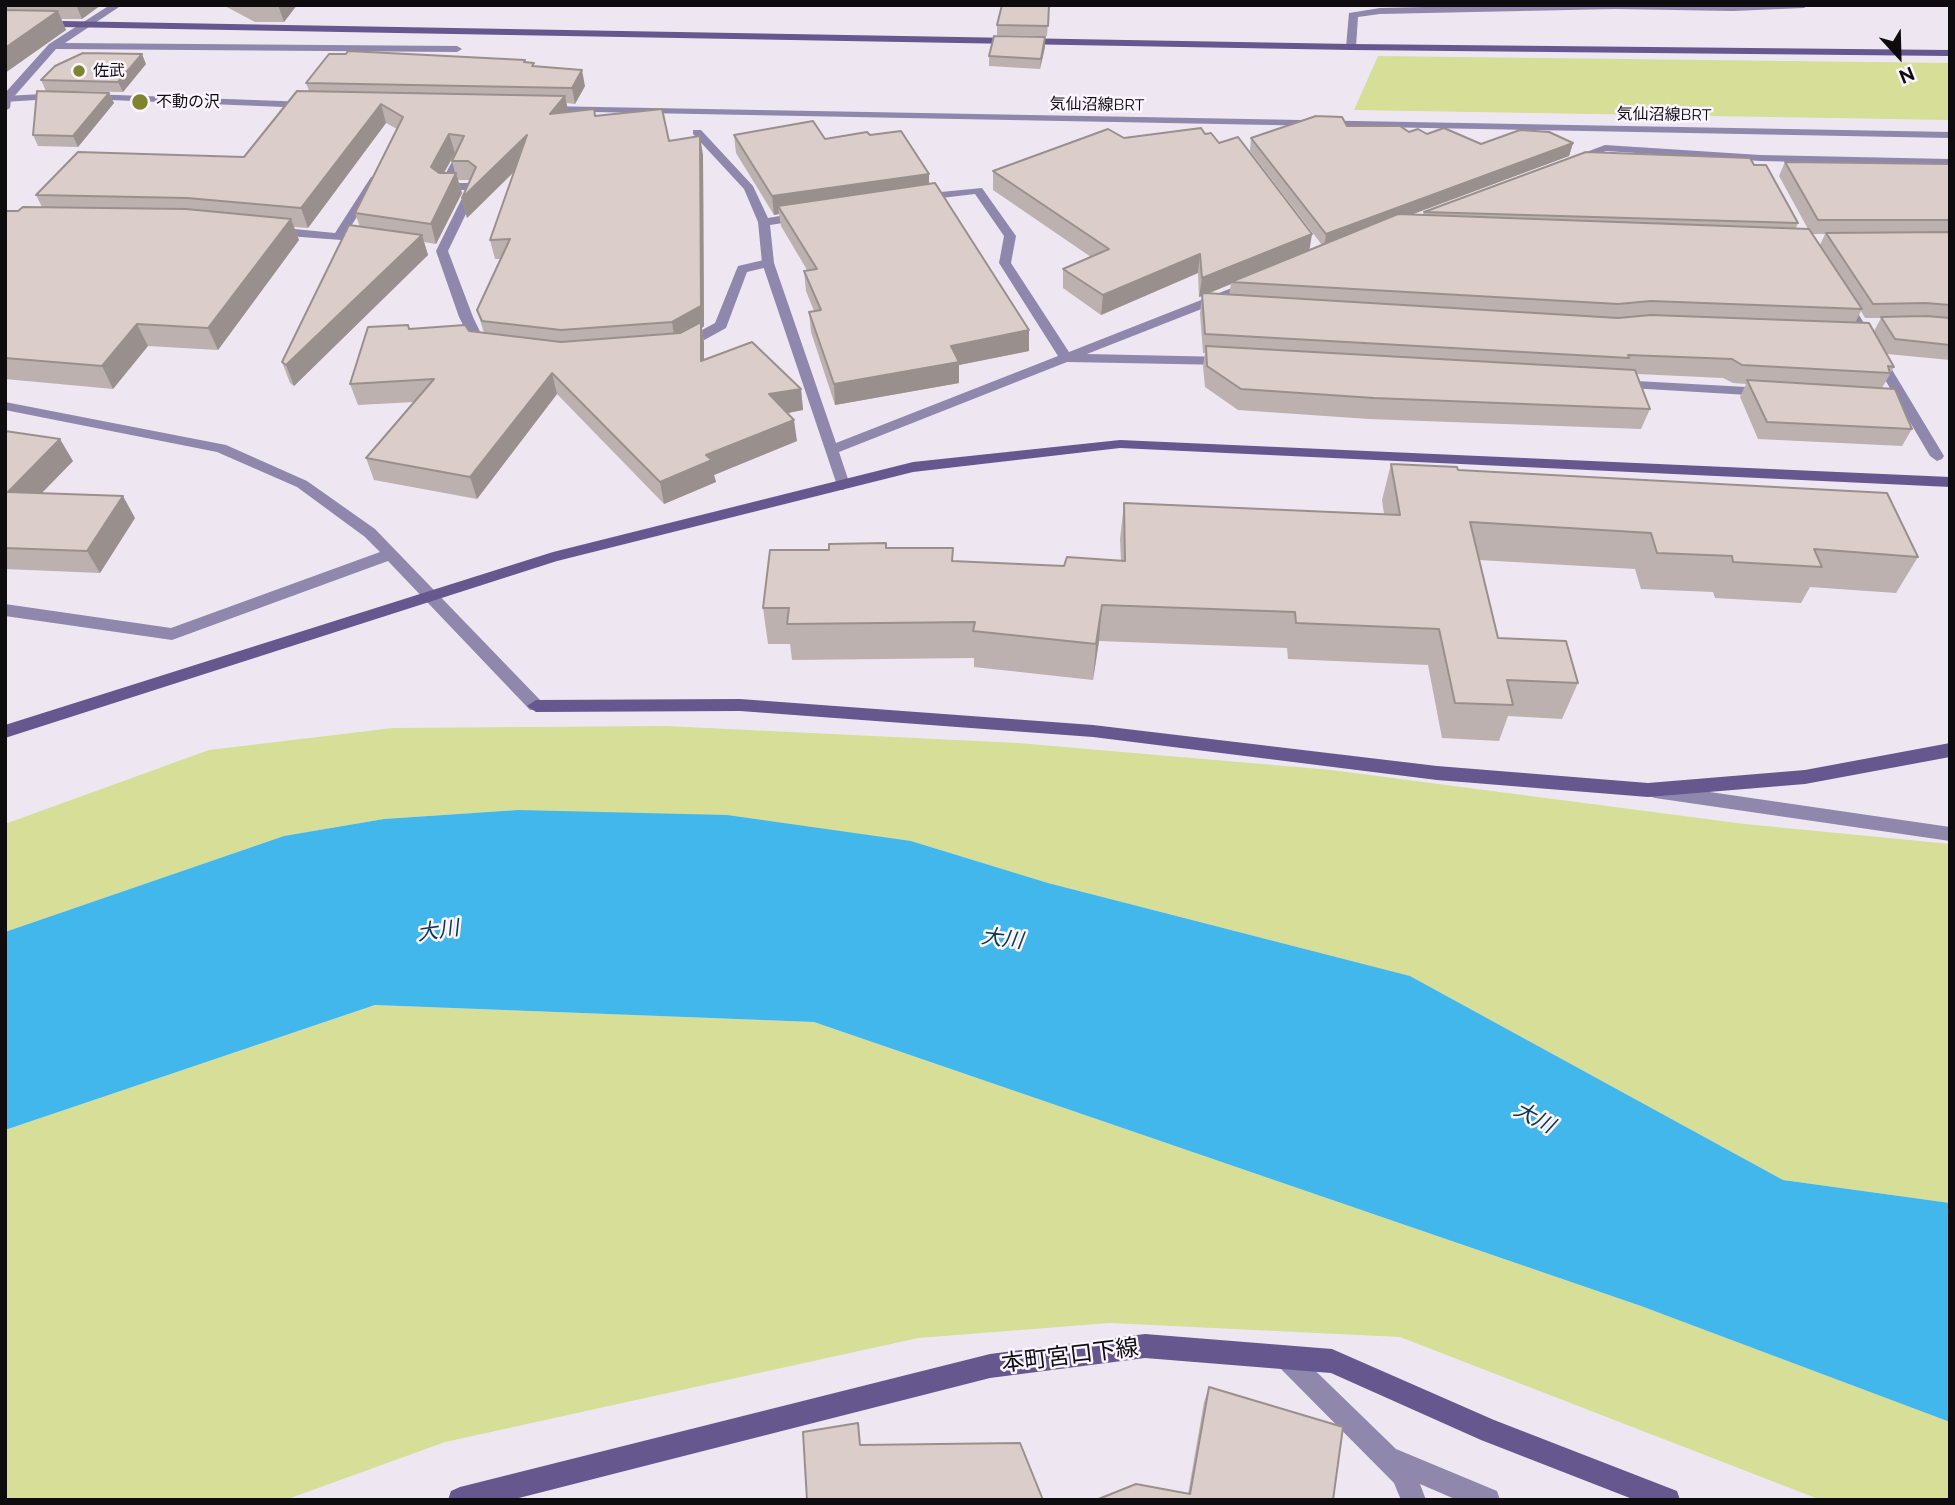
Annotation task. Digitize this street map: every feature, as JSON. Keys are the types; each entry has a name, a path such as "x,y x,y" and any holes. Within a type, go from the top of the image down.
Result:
{"street":[{"path":"5,108 6,99 53,47 82,25 117,5"},
{"path":"1351,47 1353,15 1380,11 1582,6 1733,9 1804,5"},
{"path":"5,23 1351,47 1950,53"},
{"path":"53,47 457,50"},
{"path":"6,99 35,96 328,105"},
{"path":"6,99 29,103 218,107 244,103"},
{"name":"気仙沼線BRT","path":"538,109 1950,135"},
{"path":"697,132 749,188 764,222 768,263 843,485"},
{"path":"1554,166 1605,148 1763,164 1950,162"},
{"path":"461,156 445,186 473,187 436,250 481,347 493,349"},
{"path":"338,237 386,163"},
{"path":"911,200 978,190 1010,236 1005,263 1066,358"},
{"path":"764,222 818,214"},
{"path":"260,230 358,239"},
{"path":"666,350 679,349 720,325 742,269 768,263"},
{"path":"831,450 1261,281"},
{"path":"1840,293 1862,330 1896,400 1937,456"},
{"path":"1201,305 1229,307"},
{"path":"1066,358 1178,358 1248,362"},
{"path":"1611,383 1778,393"},
{"path":"5,406 221,448 302,484 370,533 432,594 536,706 740,705 1093,731 1437,773 1648,790 1950,834"},
{"path":"5,733 554,557 913,467 1120,444 1950,482"},
{"path":"5,610 172,634 391,554"},
{"path":"1648,790 1805,777 1950,750"},
{"name":"本町宮口下線","path":"460,1500 990,1366 1145,1346 1332,1361 1490,1431 1668,1500"},
{"path":"1286,1358 1403,1474 1414,1500"},
{"path":"1388,1459 1488,1500"}],"green space":[{"path":"1378,56 1950,63 1950,120 1354,110"},
{"path":"666,726 1018,743 1331,770 1745,824 1950,844 1950,1203 1783,1180 1410,976 1048,883 911,841 518,810 384,819 284,836 5,932 5,824 209,750 393,728"},
{"path":"375,1005 814,1022 1641,1306 1950,1422 1950,1500 1821,1500 1400,1337 1110,1323 918,1338 445,1442 285,1500 5,1500 5,1130"}],"water":[{"name":"大川","path":"518,810 727,815 911,841 1048,883 1410,976 1783,1180 1950,1203 1950,1422 1641,1306 814,1022 375,1005 5,1130 5,932 284,836 384,819"}],"building":[{"path":"1002,5 1049,5 1048,26 997,25"},
{"path":"5,10 58,11 5,48"},
{"path":"994,36 1045,37 1041,59 989,56"},
{"path":"348,51 525,60 524,62 534,63 532,66 582,70 572,88 306,83 329,54 346,54"},
{"path":"83,53 142,54 118,82 41,80 55,66"},
{"path":"37,91 109,93 73,136 33,135"},
{"path":"297,91 565,96 550,114 594,109 595,116 662,109 669,141 700,136 701,306 672,322 561,330 482,321 477,310 510,239 490,240 527,135 462,198 476,167 468,161 452,161 464,136 449,134 431,167 439,173 456,173 431,224 355,213 403,117 381,104 301,208 187,198 36,195 78,152 244,157"},
{"path":"1316,116 1342,117 1347,126 1400,126 1409,132 1418,129 1427,134 1444,128 1481,144 1520,130 1549,132 1573,143 1326,234 1251,138"},
{"path":"813,121 825,139 867,132 870,135 901,131 929,174 772,196 734,135"},
{"path":"1201,128 1205,134 1211,133 1219,143 1238,137 1312,234 1202,278 1200,254 1103,295 1063,269 1109,249 993,171 1108,129 1124,138"},
{"path":"1586,152 1750,158 1754,165 1766,165 1798,223 1424,212"},
{"path":"1785,162 1950,164 1950,220 1818,220"},
{"path":"935,183 1029,330 951,346 959,362 834,384 809,312 821,310 804,271 817,269 778,206"},
{"path":"23,207 186,209 291,219 208,328 137,324 102,366 5,358 5,213 18,211"},
{"path":"1398,214 1809,229 1862,309 1651,301 1618,304 1231,282"},
{"path":"349,225 422,235 286,365 282,362"},
{"path":"1950,232 1950,305 1873,304 1826,233"},
{"path":"1202,294 1618,318 1651,315 1869,323 1894,367 1888,366 1890,373 1742,365 1732,359 1628,355 1629,358 1205,334"},
{"path":"1881,317 1950,318 1950,345 1895,339"},
{"path":"701,322 701,361 752,342 801,389 769,394 794,420 706,455 712,460 660,482 552,373 470,477 366,458 434,379 350,384 368,327 408,325 409,329 465,325 469,331 561,342 680,333"},
{"path":"1206,346 1635,370 1650,409 1374,398 1241,389 1207,366"},
{"path":"1747,380 1895,389 1912,429 1767,422"},
{"path":"5,431 60,439 8,492 123,496 87,551 5,548"},
{"path":"1391,464 1887,493 1918,557 1814,549 1822,567 1733,562 1732,556 1657,553 1651,533 1470,522 1498,638 1566,641 1578,683 1507,680 1513,705 1455,703 1439,629 1296,623 1295,612 1102,605 1096,644 973,631 975,622 787,624 789,608 763,608 770,550 829,550 829,544 886,543 886,548 953,548 952,561 1064,566 1067,557 1125,561 1124,503 1400,515"},
{"path":"1209,1387 1343,1427 1333,1500 1096,1500 1136,1484 1190,1494"},
{"path":"858,1423 860,1445 1020,1443 1043,1500 807,1500 803,1432"}],"place":[{"name":"佐武","path":"79,71"},
{"name":"不動の沢","path":"140,102"}]}
